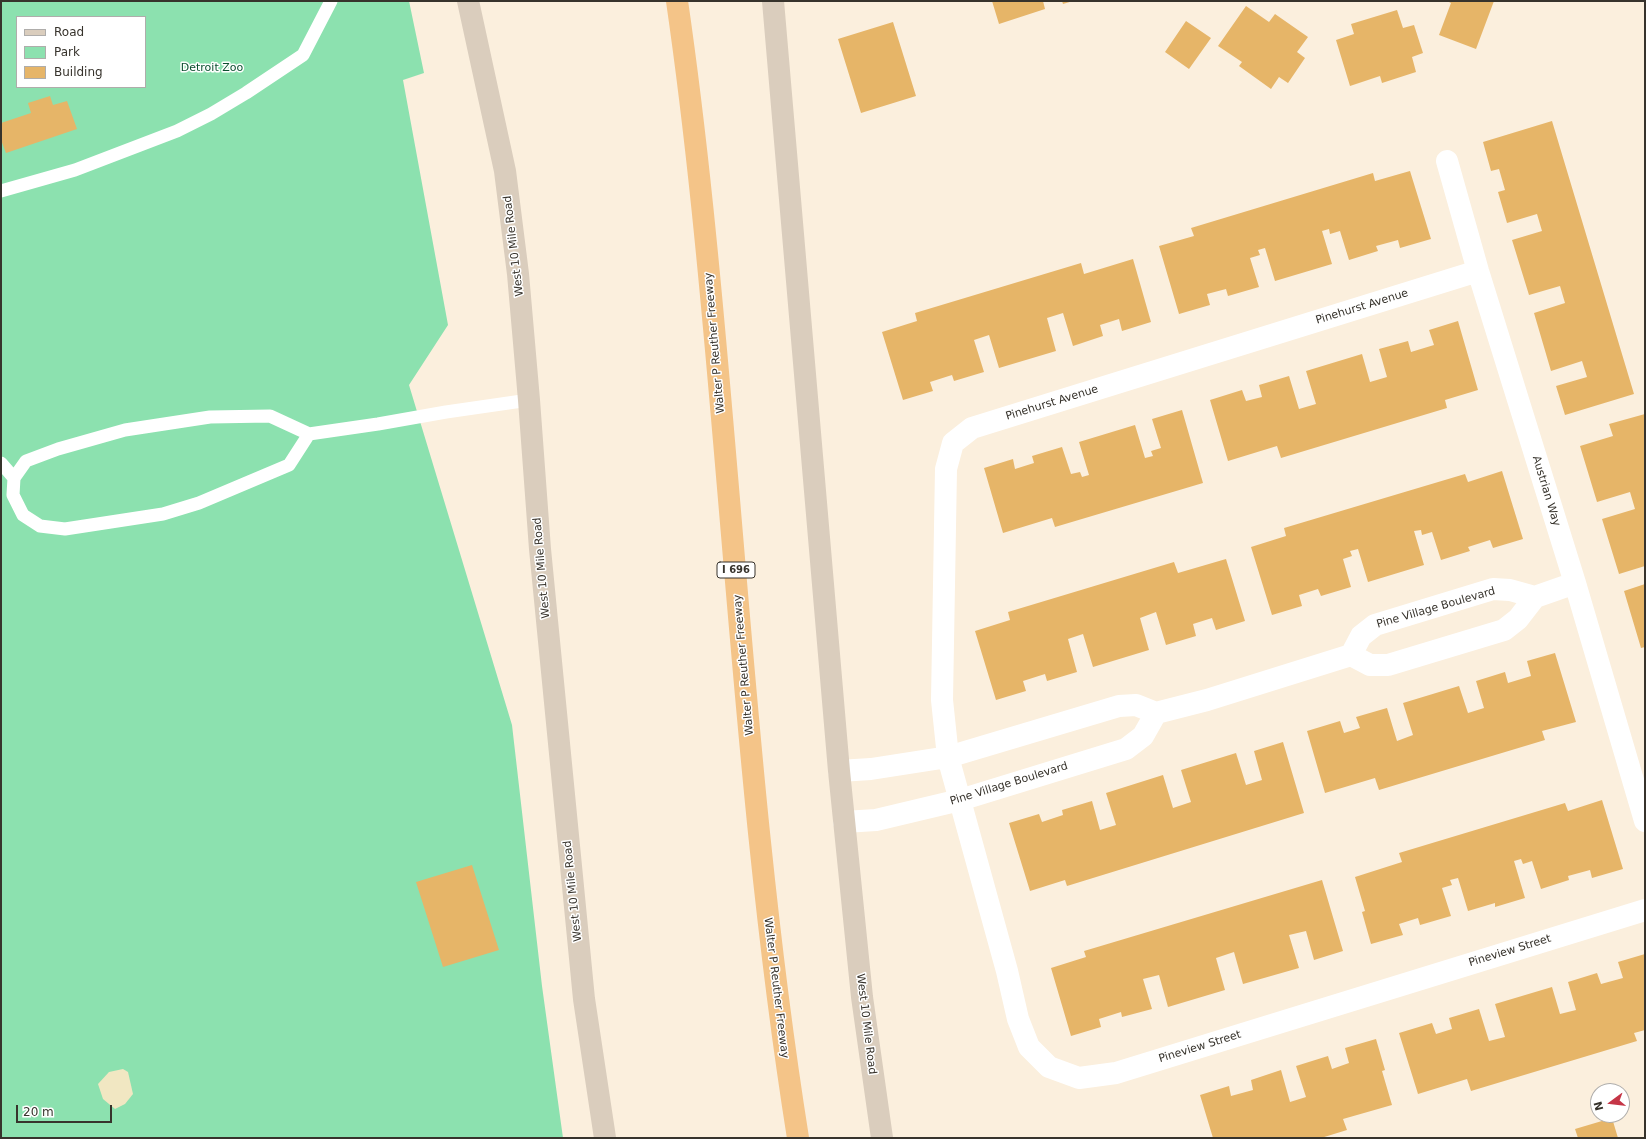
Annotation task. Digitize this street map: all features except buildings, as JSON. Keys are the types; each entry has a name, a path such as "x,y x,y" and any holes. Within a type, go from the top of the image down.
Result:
{"highway":[{"name":"Walter P Reuther Freeway","path":"677,1 709,263 766,904 783,1039 798,1138"}],"main road":[{"name":"West 10 Mile Road","path":"468,1 505,171 518,274 540,549 584,999 605,1138"},
{"name":"West 10 Mile Road","path":"773,1 839,771 862,997 882,1138"}],"street":[{"name":"Austrian Way","path":"1447,161 1478,271 1575,584 1645,821"},
{"name":"Pinehurst Avenue","path":"951,768 942,692 946,469 953,444 972,428 1478,271"},
{"path":"839,771 951,768 1119,706 1136,705 1156,713 1207,700 1351,655 1370,665 1388,665 1504,630 1518,619 1535,597 1575,584"},
{"name":"Pine Village Boulevard","path":"1351,655 1361,636 1375,625 1493,589 1510,590 1535,597"},
{"name":"Pine Village Boulevard","path":"844,822 876,820 960,800 1126,749 1143,736 1156,713"},
{"name":"Pineview Street","path":"951,768 1007,971 1018,1019 1029,1047 1049,1067 1079,1078 1116,1073 1645,910"}],"lane":[{"path":"1,191 75,170 177,131 211,114 302,56 331,1"},
{"path":"309,434 289,465 199,503 163,514 64,529 40,526 22,514 13,495 14,478 26,461 58,449 125,430 210,417 270,416 309,434 529,400"},
{"path":"1,463 14,478"}],"green space":[{"name":"Detroit Zoo","path":"1,1 409,1 424,73 403,80 448,325 409,385 512,725 542,986 563,1138 1,1138"}],"sand":[{"path":"123,1069 128,1072 133,1094 125,1104 115,1109 103,1099 98,1084 109,1072"}]}
